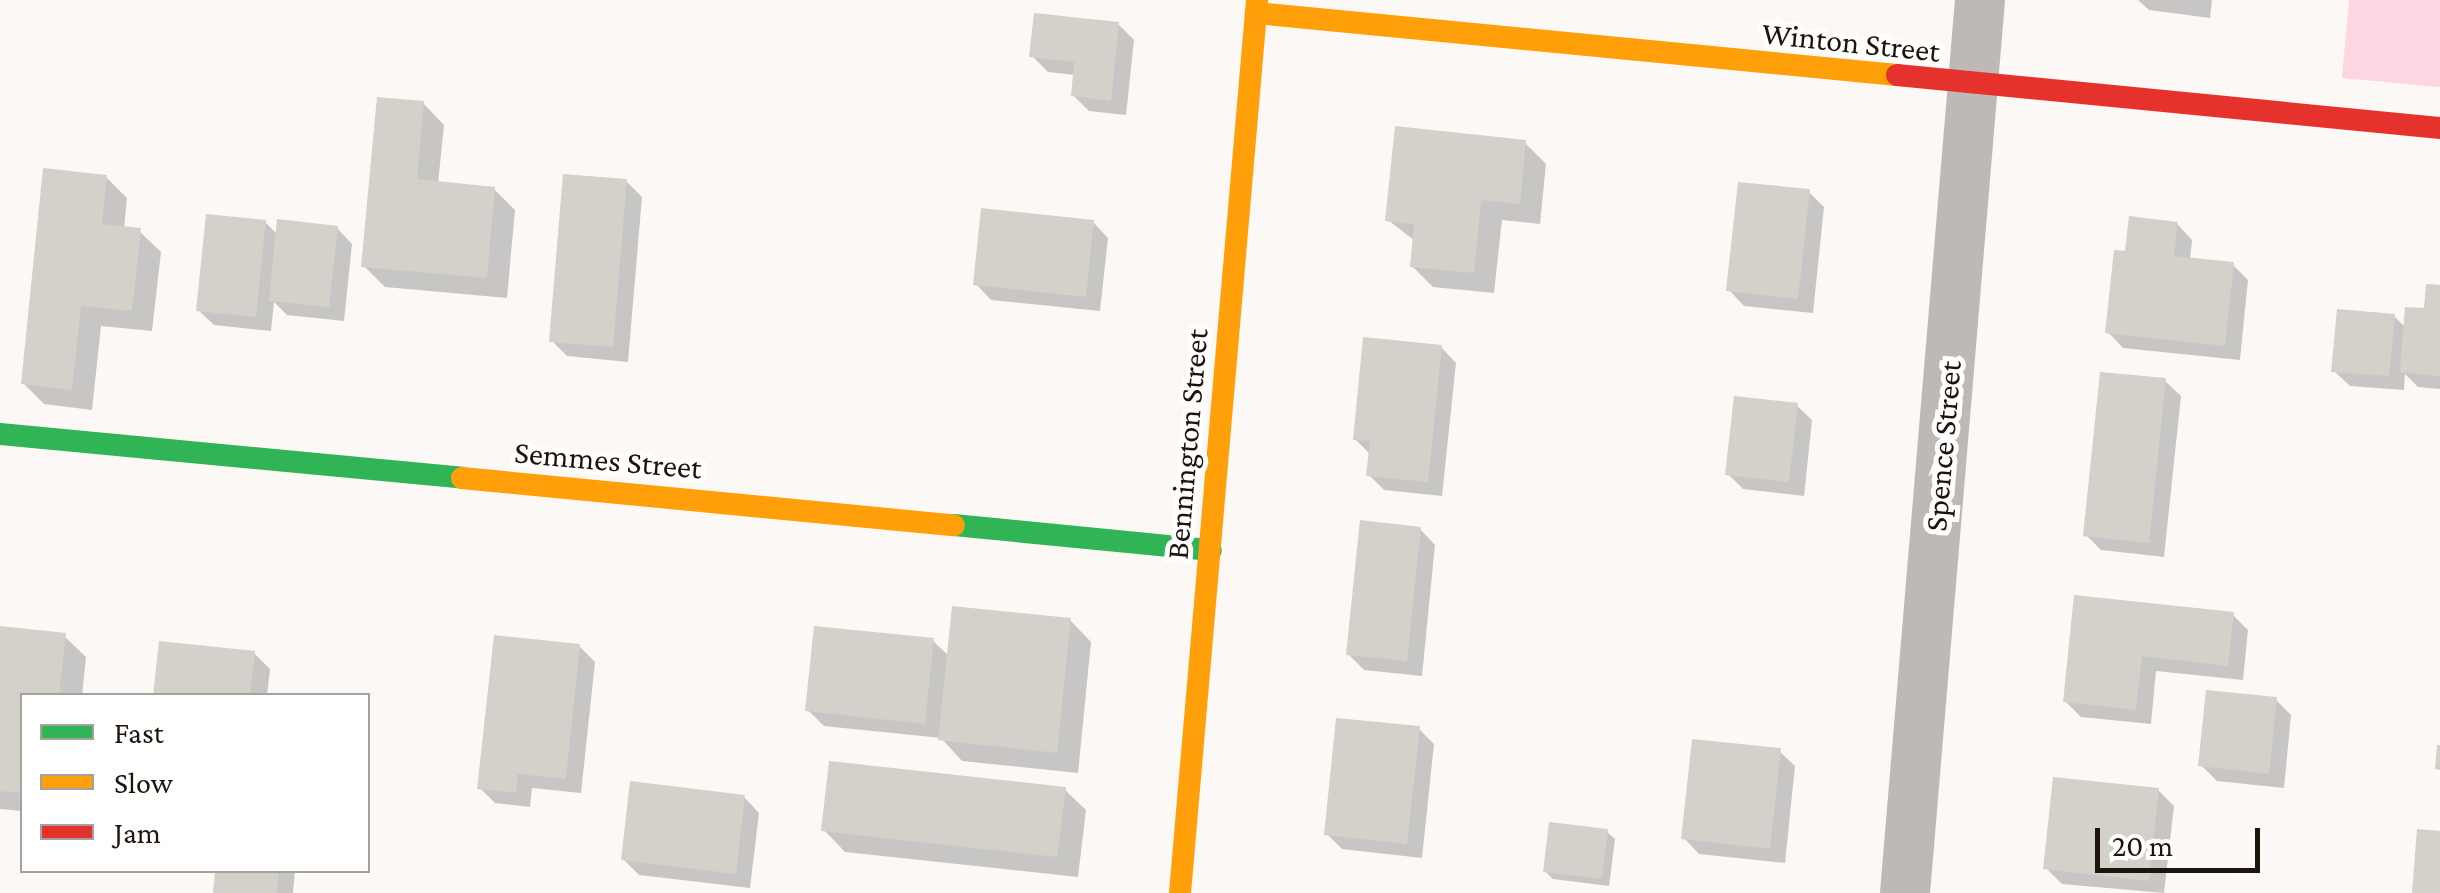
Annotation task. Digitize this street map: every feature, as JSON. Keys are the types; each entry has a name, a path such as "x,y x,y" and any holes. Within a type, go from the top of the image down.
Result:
{"street":[{"name":"Spence Street","path":"1905,893 1980,0"},
{"name":"Winton Street","path":"1256,7 1973,87 2440,128"},
{"name":"Bennington Street","path":"1180,893 1256,7"},
{"name":"Semmes Street","path":"0,434 1211,550"}],"shaded area":[{"path":"2349,0 2440,0 2440,87 2342,78"}],"building":[{"path":"1034,13 1119,22 1111,101 1071,96 1074,62 1029,57"},
{"path":"377,97 424,101 417,179 495,187 487,278 361,267"},
{"path":"1395,126 1526,140 1520,204 1481,200 1474,273 1410,267 1414,224 1385,221"},
{"path":"43,168 107,175 102,224 141,228 132,311 81,306 72,390 21,384"},
{"path":"563,174 627,179 613,347 549,342"},
{"path":"1738,182 1810,189 1798,299 1726,291"},
{"path":"981,208 1094,220 1086,297 973,285"},
{"path":"206,214 266,220 256,317 196,311"},
{"path":"2129,216 2178,222 2174,256 2234,262 2225,346 2105,333 2114,250 2125,251"},
{"path":"277,219 338,226 329,307 269,301"},
{"path":"2426,284 2440,285 2440,376 2400,372 2405,307 2424,308"},
{"path":"2337,309 2395,314 2389,376 2331,372"},
{"path":"1363,337 1442,345 1428,482 1366,476 1370,441 1353,440"},
{"path":"2100,372 2166,378 2149,543 2083,536"},
{"path":"1734,396 1798,403 1789,482 1725,475"},
{"path":"1360,520 1421,527 1407,661 1346,655"},
{"path":"2074,595 2234,612 2228,666 2142,656 2136,710 2063,702"},
{"path":"952,606 1071,618 1057,753 938,740"},
{"path":"0,626 66,633 59,693 20,693 20,793 0,791"},
{"path":"814,626 934,638 925,724 805,711"},
{"path":"494,635 580,644 566,779 518,774 516,793 477,789"},
{"path":"159,641 255,651 250,693 153,693"},
{"path":"2206,690 2277,697 2269,774 2198,766"},
{"path":"1336,718 1420,726 1407,844 1324,835"},
{"path":"1692,739 1781,748 1770,849 1681,839"},
{"path":"2440,745 2440,770 2435,769"},
{"path":"829,761 1066,787 1057,857 821,831"},
{"path":"2053,777 2159,788 2149,881 2043,869"},
{"path":"630,781 745,795 736,874 621,860"},
{"path":"1549,822 1608,829 1602,879 1543,872"},
{"path":"2417,829 2440,831 2440,893 2412,893"},
{"path":"215,873 279,873 277,893 213,893"}],"traffic: fast":[{"path":"0,434 462,478"},
{"path":"954,525 1211,550"}],"traffic: slow":[{"path":"1180,893 1257,0"},
{"path":"1256,13 1897,75"},
{"path":"462,478 954,525"}],"traffic: jam":[{"path":"1897,75 2440,128"}]}
